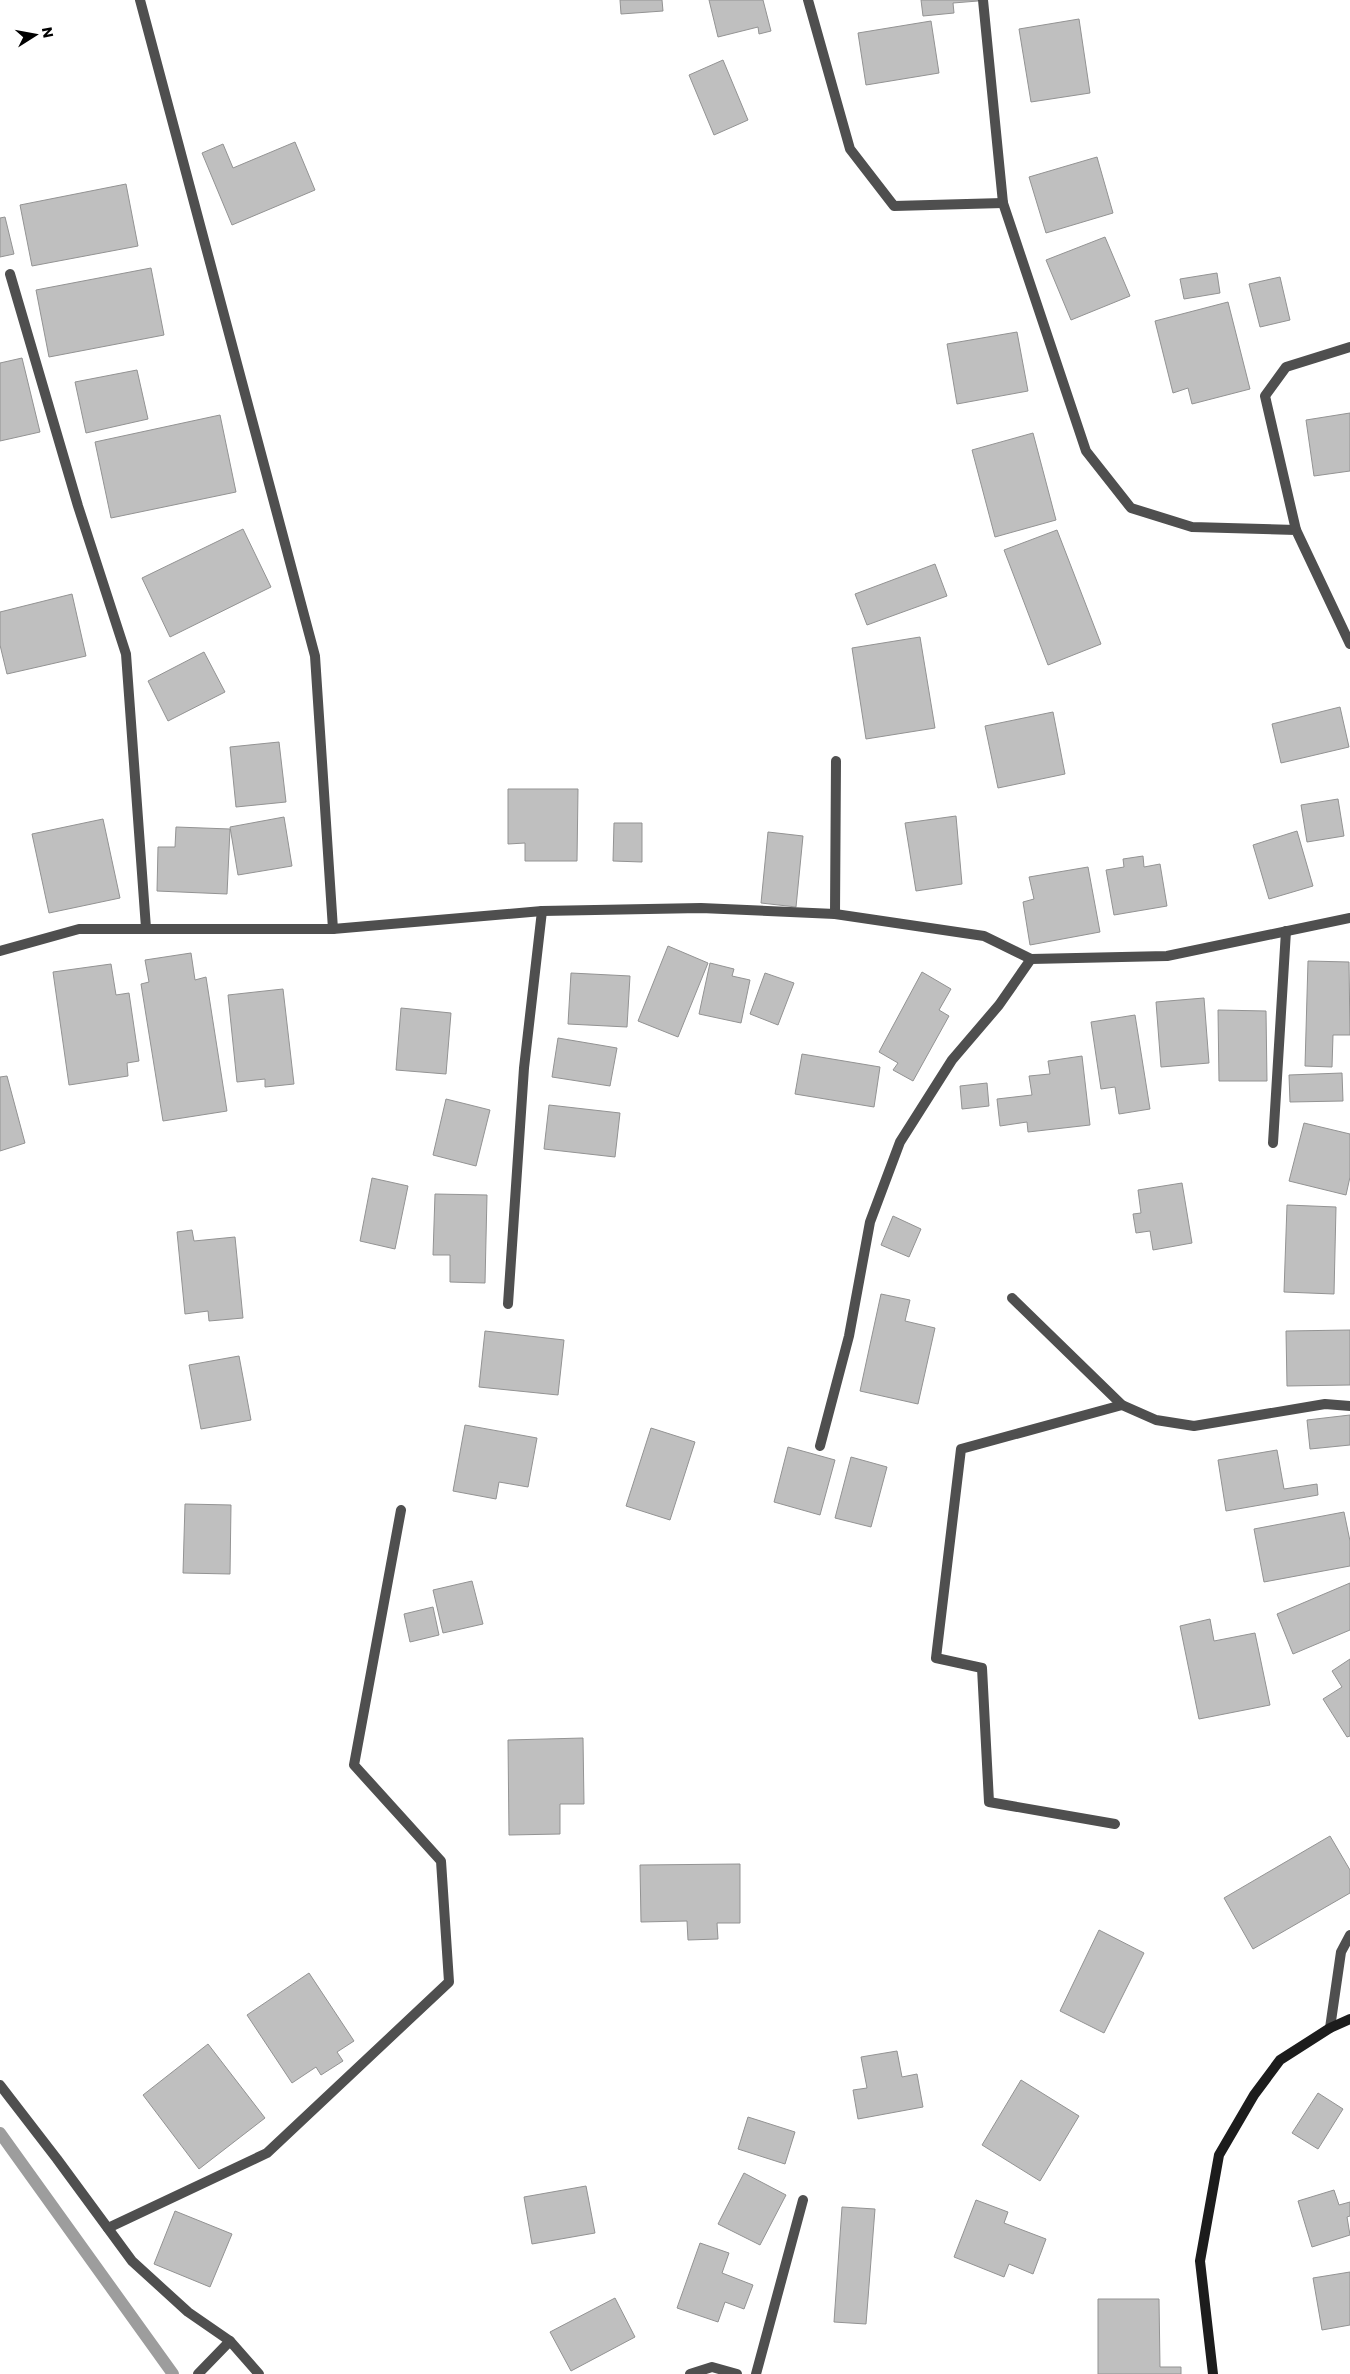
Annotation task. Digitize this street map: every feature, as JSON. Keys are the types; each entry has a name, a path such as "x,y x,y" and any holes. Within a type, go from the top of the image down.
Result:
{"main road":[{"path":"1213,2374 1200,2260 1220,2155 1254,2095 1280,2060 1330,2028 1350,2018"}],"street":[{"path":"140,0 315,656 333,929"},
{"path":"808,0 850,149 894,206 1003,203"},
{"path":"982,0 1003,203 1086,451 1131,508 1192,527 1296,530"},
{"path":"10,274 78,506 126,654 146,928"},
{"path":"1350,347 1286,367 1265,396 1296,530 1350,644"},
{"path":"835,914 836,761"},
{"path":"0,951 79,929 333,929 542,911 701,908 835,914 984,936 1031,959 1167,956 1350,918"},
{"path":"508,1304 524,1068 542,911"},
{"path":"1273,1143 1286,931"},
{"path":"820,1446 849,1336 870,1222 900,1142 952,1060 999,1005 1031,959"},
{"path":"1012,1298 1122,1405 1156,1420 1194,1426 1325,1404 1350,1406"},
{"path":"1115,1824 989,1802 982,1668 936,1658 961,1449 1122,1405"},
{"path":"108,2228 267,2153 449,1982 441,1861 354,1765 401,1510"},
{"path":"1330,2028 1340,1952 1350,1935"},
{"path":"0,2085 132,2261 188,2312 230,2341 259,2374"},
{"path":"756,2374 803,2200"},
{"path":"198,2374 230,2341"},
{"path":"690,2374 712,2368 737,2374"}],"building":[{"path":"620,0 662,0 663,11 621,14"},
{"path":"709,0 763,0 771,31 759,34 758,27 718,37"},
{"path":"921,0 978,1 953,3 954,13 923,16"},
{"path":"1079,19 1090,93 1031,102 1019,29"},
{"path":"931,21 939,73 866,85 858,33"},
{"path":"723,60 748,120 714,135 689,75"},
{"path":"295,142 315,190 232,225 202,153 223,144 233,168"},
{"path":"1097,157 1113,213 1046,233 1029,177"},
{"path":"126,184 138,246 32,266 20,205"},
{"path":"5,217 14,254 0,257 0,218"},
{"path":"1105,237 1130,296 1071,320 1046,260"},
{"path":"151,268 164,335 49,357 36,290"},
{"path":"1217,273 1220,293 1184,299 1180,279"},
{"path":"1280,277 1290,320 1260,327 1249,284"},
{"path":"1228,302 1250,389 1192,404 1188,388 1173,393 1155,321"},
{"path":"1017,332 1028,391 957,404 947,344"},
{"path":"22,358 40,432 0,441 0,363"},
{"path":"137,370 148,419 86,433 75,382"},
{"path":"1350,413 1350,471 1314,476 1306,420"},
{"path":"220,415 236,492 111,518 95,442"},
{"path":"1033,433 1056,520 995,537 972,450"},
{"path":"243,529 271,587 170,637 142,578"},
{"path":"1057,530 1101,644 1048,665 1004,550"},
{"path":"935,564 947,596 867,625 855,594"},
{"path":"72,594 86,656 7,674 0,645 0,612"},
{"path":"920,637 935,728 866,739 852,648"},
{"path":"204,652 225,692 168,721 148,681"},
{"path":"1340,707 1349,747 1281,763 1272,724"},
{"path":"1053,712 1065,774 998,788 985,726"},
{"path":"279,742 286,802 236,807 230,747"},
{"path":"508,789 578,789 577,861 525,861 525,843 508,844"},
{"path":"1338,799 1344,836 1307,842 1301,805"},
{"path":"956,816 962,884 916,891 905,823"},
{"path":"284,817 292,866 238,875 230,827"},
{"path":"103,819 120,898 49,913 32,834"},
{"path":"614,823 642,823 642,862 613,861"},
{"path":"176,827 230,829 227,894 157,891 158,847 175,847"},
{"path":"1297,831 1313,886 1269,899 1253,845"},
{"path":"768,832 803,836 796,907 761,903"},
{"path":"1143,856 1144,867 1160,864 1167,906 1114,915 1106,870 1124,867 1123,859"},
{"path":"1088,867 1100,932 1030,945 1023,902 1034,899 1029,877"},
{"path":"668,946 708,963 678,1037 638,1021"},
{"path":"191,953 195,980 206,977 227,1111 163,1121 141,984 149,982 145,960"},
{"path":"1308,961 1349,962 1350,1035 1333,1035 1332,1067 1305,1066"},
{"path":"710,963 734,969 732,976 750,980 741,1023 699,1014"},
{"path":"111,964 116,995 129,993 139,1061 127,1063 128,1076 69,1085 53,972"},
{"path":"922,972 951,989 939,1010 949,1016 913,1081 893,1070 898,1063 879,1052"},
{"path":"571,973 630,976 627,1027 568,1024"},
{"path":"765,973 794,983 778,1025 750,1014"},
{"path":"283,989 294,1084 265,1087 265,1079 237,1082 228,995"},
{"path":"1204,998 1209,1063 1161,1067 1156,1002"},
{"path":"401,1008 451,1013 446,1074 396,1070"},
{"path":"1218,1010 1266,1011 1267,1081 1219,1081"},
{"path":"1135,1015 1150,1109 1119,1114 1115,1087 1101,1089 1091,1022"},
{"path":"558,1038 617,1048 610,1086 552,1077"},
{"path":"802,1054 880,1067 874,1107 795,1094"},
{"path":"1082,1056 1090,1125 1028,1132 1027,1122 1000,1126 997,1099 1032,1095 1029,1076 1050,1074 1048,1061"},
{"path":"1342,1073 1343,1101 1290,1102 1289,1075"},
{"path":"7,1076 25,1143 0,1151 0,1077"},
{"path":"987,1083 989,1106 962,1109 960,1086"},
{"path":"446,1099 490,1110 476,1166 433,1155"},
{"path":"549,1105 620,1113 615,1157 544,1149"},
{"path":"1304,1123 1350,1134 1350,1177 1346,1195 1289,1181"},
{"path":"372,1178 408,1186 395,1249 360,1241"},
{"path":"1182,1183 1192,1243 1153,1250 1150,1231 1136,1233 1133,1214 1141,1213 1138,1190"},
{"path":"435,1194 487,1195 485,1283 450,1282 450,1255 433,1255"},
{"path":"1287,1205 1336,1207 1334,1294 1284,1292"},
{"path":"893,1216 921,1229 909,1257 881,1245"},
{"path":"192,1230 194,1241 235,1237 243,1318 209,1321 208,1311 185,1314 177,1232"},
{"path":"881,1294 910,1300 905,1321 935,1328 918,1404 860,1391"},
{"path":"1350,1330 1350,1385 1287,1386 1286,1331"},
{"path":"485,1331 564,1340 558,1395 479,1387"},
{"path":"239,1356 251,1420 201,1429 189,1365"},
{"path":"1350,1415 1350,1445 1310,1449 1307,1420"},
{"path":"465,1425 537,1438 528,1487 499,1482 496,1499 453,1491"},
{"path":"651,1428 695,1442 670,1520 626,1506"},
{"path":"788,1447 835,1460 820,1515 774,1502"},
{"path":"1277,1450 1284,1489 1317,1484 1318,1495 1226,1511 1218,1460"},
{"path":"851,1457 887,1467 871,1527 835,1518"},
{"path":"185,1504 231,1505 230,1574 183,1573"},
{"path":"1344,1512 1350,1541 1350,1566 1264,1582 1254,1529"},
{"path":"472,1581 483,1624 443,1633 433,1590"},
{"path":"1350,1583 1350,1630 1293,1654 1277,1614"},
{"path":"433,1607 439,1635 410,1642 404,1614"},
{"path":"1210,1619 1214,1641 1255,1633 1270,1705 1199,1719 1180,1626"},
{"path":"1350,1659 1350,1736 1347,1737 1323,1699 1342,1687 1332,1671"},
{"path":"583,1738 584,1804 560,1804 560,1834 509,1835 508,1740"},
{"path":"1330,1836 1350,1870 1350,1893 1253,1949 1224,1898"},
{"path":"740,1864 740,1923 717,1923 718,1939 688,1940 687,1921 641,1922 640,1865"},
{"path":"1099,1930 1144,1953 1104,2033 1060,2011"},
{"path":"309,1973 354,2041 337,2052 343,2061 321,2075 316,2067 292,2083 247,2015"},
{"path":"208,2044 265,2118 199,2169 143,2095"},
{"path":"897,2051 902,2077 917,2074 923,2107 858,2119 853,2090 867,2088 861,2057"},
{"path":"1021,2080 1079,2116 1040,2181 982,2145"},
{"path":"1318,2093 1343,2109 1318,2149 1292,2133"},
{"path":"748,2117 795,2132 785,2164 738,2149"},
{"path":"744,2173 786,2195 760,2245 718,2224"},
{"path":"586,2186 595,2233 532,2244 524,2197"},
{"path":"1334,2190 1339,2205 1350,2202 1350,2216 1347,2217 1350,2235 1312,2247 1298,2201"},
{"path":"976,2200 1008,2212 1004,2223 1046,2239 1033,2274 1009,2264 1004,2277 954,2257"},
{"path":"842,2207 875,2209 866,2324 834,2322"},
{"path":"175,2211 232,2234 210,2287 154,2264"},
{"path":"700,2243 729,2253 722,2273 753,2285 744,2309 725,2302 718,2322 677,2308"},
{"path":"1350,2272 1350,2325 1322,2330 1313,2278"},
{"path":"615,2298 635,2337 571,2371 550,2332"},
{"path":"1098,2299 1159,2299 1160,2367 1181,2367 1181,2374 1098,2374"}],"waterway":[{"path":"0,2133 173,2374"}]}
